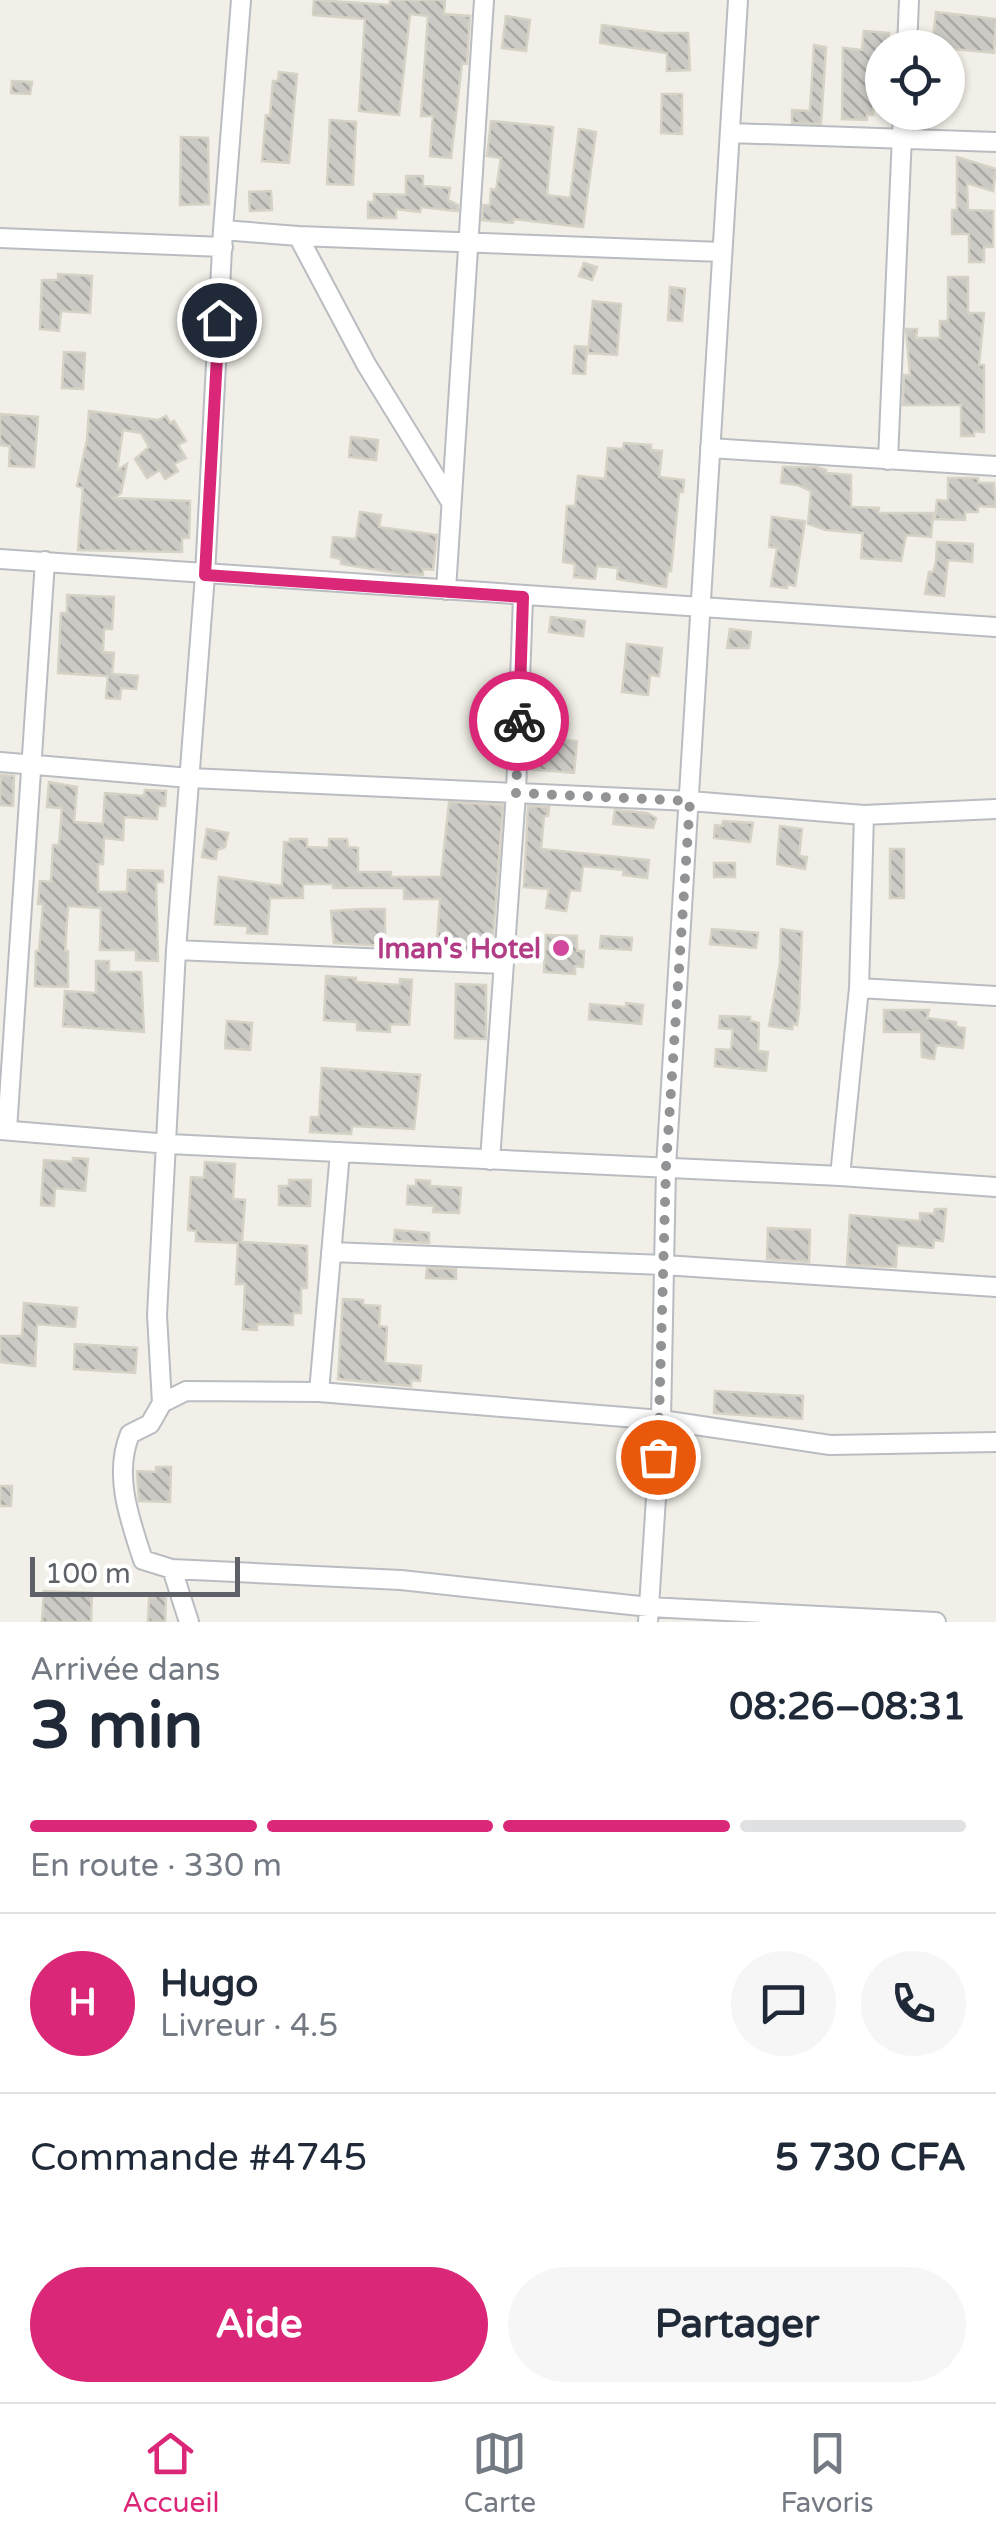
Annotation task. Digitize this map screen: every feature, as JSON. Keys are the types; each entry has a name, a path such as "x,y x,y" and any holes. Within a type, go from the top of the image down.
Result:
{"street":[{"path":"162,1404 157,1315 169,1144 176,950 205,575 223,238 241,0"},
{"path":"446,590 484,0"},
{"path":"649,1614 660,1420 666,1167 738,0"},
{"path":"908,30 909,0"},
{"path":"888,460 902,130"},
{"path":"730,133 996,142"},
{"path":"298,236 366,364 449,499"},
{"path":"0,238 298,236 722,252"},
{"path":"710,448 996,466"},
{"path":"0,560 996,627"},
{"path":"45,561 4,1130 169,1144 840,1176 996,1188"},
{"path":"490,1160 516,793 523,597"},
{"path":"0,762 190,778 690,801 864,816 996,809"},
{"path":"840,1176 859,988 864,816"},
{"path":"176,950 504,964"},
{"path":"859,988 996,996"},
{"path":"319,1392 340,1152"},
{"path":"331,1252 664,1265 996,1287"},
{"path":"936,1622 649,1614 401,1580 172,1568 143,1560 124,1490 123,1450 130,1434 150,1424 162,1404 186,1391 319,1392 660,1420 830,1445 996,1442"},
{"path":"172,1568 189,1622"}],"building":[{"path":"314,0 390,5 390,0 445,0 444,14 470,16 467,64 462,63 451,158 430,156 433,116 421,116 428,16 410,14 399,115 359,111 365,19 313,15"},
{"path":"936,12 996,19 994,53 965,50 965,30 934,30"},
{"path":"506,16 530,20 526,51 502,48"},
{"path":"602,25 688,33 690,70 667,71 667,53 600,43"},
{"path":"865,31 865,120 842,119 843,48 862,50"},
{"path":"814,45 826,47 821,124 792,123 792,110 810,111"},
{"path":"279,72 297,74 289,163 262,161 266,115 270,116 273,81 278,81"},
{"path":"12,81 32,82 30,94 11,93"},
{"path":"662,94 682,94 682,134 661,133"},
{"path":"330,120 356,122 353,185 327,184"},
{"path":"491,121 553,127 547,195 570,198 579,129 596,132 583,227 514,219 513,223 482,220 483,205 490,205 491,189 496,190 501,158 487,156"},
{"path":"181,137 208,138 209,204 180,205"},
{"path":"957,157 996,169 993,191 967,183 968,210 993,211 993,247 984,247 984,262 969,262 969,234 952,234 952,210 957,210"},
{"path":"406,176 423,176 423,186 450,188 448,200 458,205 458,211 421,207 420,212 396,209 396,218 368,218 368,202 374,202 374,194 406,195"},
{"path":"271,191 272,210 250,211 249,192"},
{"path":"584,263 597,267 592,280 579,276"},
{"path":"58,274 92,276 90,313 61,311 59,331 40,329 42,280 58,280"},
{"path":"948,277 968,277 968,313 984,313 979,365 984,365 984,432 974,431 974,436 961,436 961,405 903,405 904,375 910,375 906,329 917,329 916,338 940,338 940,321 948,321"},
{"path":"670,287 685,289 682,321 668,320"},
{"path":"593,301 621,304 617,355 588,353"},
{"path":"575,346 587,347 585,374 573,373"},
{"path":"64,352 85,353 83,389 62,388"},
{"path":"89,411 158,420 166,416 170,423 174,421 186,441 178,445 186,458 174,464 178,471 165,479 160,470 147,478 135,459 149,447 141,433 123,430 117,470 127,464 121,493 114,498 190,501 189,538 182,538 182,552 78,550 83,488 77,486"},
{"path":"0,414 38,417 34,467 9,466 10,446 0,445"},
{"path":"351,437 378,440 376,460 349,457"},
{"path":"624,443 651,445 651,450 662,451 659,477 684,480 666,587 617,579 618,568 597,566 595,579 574,577 575,564 563,562 567,506 575,506 578,476 605,479 608,448 623,449"},
{"path":"783,467 817,467 826,473 851,475 851,507 879,508 878,513 933,513 931,537 906,535 901,561 861,558 863,533 826,530 808,524 811,491 781,483"},
{"path":"948,478 978,478 978,483 994,483 996,507 978,506 978,512 965,512 965,520 935,519 937,500 948,501"},
{"path":"360,512 381,515 379,527 437,535 433,570 423,569 423,575 403,574 341,564 341,559 331,557 333,537 356,539"},
{"path":"772,517 805,521 795,586 771,586 777,548 769,547"},
{"path":"937,542 973,544 972,562 948,560 944,596 925,594 929,572 933,572 936,562"},
{"path":"67,595 114,597 112,629 104,629 103,652 114,653 112,674 138,676 136,689 121,688 120,699 106,698 108,676 58,673 61,613 67,613"},
{"path":"551,617 585,621 583,636 549,632"},
{"path":"730,629 751,632 749,648 727,648"},
{"path":"627,644 662,648 659,676 650,675 648,695 622,692"},
{"path":"533,736 577,741 574,773 529,769"},
{"path":"1,775 14,776 13,806 0,805"},
{"path":"49,782 77,787 74,822 103,824 105,793 144,796 145,790 166,791 165,806 158,806 157,819 124,817 123,840 104,838 103,864 98,864 98,892 127,892 128,870 163,871 163,882 156,882 158,961 136,960 136,950 100,950 101,908 68,906 68,987 35,986 43,904 38,904 40,881 51,882 53,845 59,845 62,808 47,807"},
{"path":"449,802 503,805 492,951 458,950 459,945 437,943 440,899 404,899 404,888 303,884 303,898 270,898 267,934 247,933 248,926 215,924 219,877 282,886 284,842 290,839 307,839 307,847 329,848 329,839 347,839 348,847 358,848 358,872 391,872 391,877 441,877"},
{"path":"528,806 549,807 548,816 544,816 541,849 649,860 647,878 623,875 624,870 583,866 580,891 570,890 566,911 546,908 549,889 524,887"},
{"path":"615,810 647,813 656,818 653,828 613,824"},
{"path":"723,821 753,823 750,842 714,838 715,825 722,826"},
{"path":"780,826 802,829 799,856 807,857 805,869 777,864"},
{"path":"207,829 228,833 225,847 217,850 216,859 202,857"},
{"path":"890,849 904,849 904,898 890,898"},
{"path":"714,863 735,863 735,877 714,877"},
{"path":"385,909 385,946 334,943 331,911"},
{"path":"712,929 758,933 756,948 710,944"},
{"path":"781,929 802,932 799,1011 797,1025 793,1024 792,1029 769,1026 780,963"},
{"path":"546,935 577,936 577,951 584,951 583,967 575,966 575,974 544,972"},
{"path":"601,936 632,938 631,950 600,948"},
{"path":"96,961 109,961 109,972 141,972 144,1032 63,1026 65,991 96,993"},
{"path":"326,976 400,985 400,979 412,980 409,1025 390,1024 390,1032 357,1030 357,1022 324,1020"},
{"path":"456,984 486,985 486,1039 455,1038"},
{"path":"626,1003 643,1005 641,1024 589,1019 590,1004 626,1007"},
{"path":"884,1010 929,1010 927,1018 956,1022 956,1027 965,1028 963,1048 936,1045 934,1059 922,1057 921,1032 884,1032"},
{"path":"720,1016 750,1017 750,1021 759,1023 758,1051 768,1052 766,1071 715,1066 716,1049 731,1050 733,1029 719,1028"},
{"path":"227,1021 252,1023 250,1050 225,1048"},
{"path":"322,1068 420,1075 414,1129 352,1126 351,1134 310,1132 311,1117 319,1117"},
{"path":"73,1158 88,1159 85,1191 55,1188 54,1206 41,1205 44,1160 73,1162"},
{"path":"205,1162 235,1164 233,1199 245,1200 242,1242 307,1246 307,1288 301,1288 301,1313 293,1313 293,1325 257,1324 257,1330 243,1329 245,1284 236,1284 238,1243 196,1241 196,1231 188,1230 191,1177 204,1178"},
{"path":"289,1180 311,1180 310,1206 279,1205 279,1186 289,1186"},
{"path":"416,1180 430,1181 430,1186 461,1188 459,1213 433,1212 434,1206 407,1204 408,1186 416,1186"},
{"path":"935,1209 946,1209 943,1241 934,1240 933,1248 897,1245 896,1267 847,1265 850,1215 920,1221 920,1213 934,1214"},
{"path":"768,1228 810,1230 809,1262 767,1259"},
{"path":"395,1230 429,1233 429,1243 394,1241"},
{"path":"427,1268 456,1269 456,1279 426,1278"},
{"path":"343,1299 380,1306 379,1326 387,1327 385,1363 421,1366 420,1381 411,1380 411,1386 338,1379"},
{"path":"24,1303 77,1308 75,1327 37,1324 35,1366 0,1362 0,1336 22,1336"},
{"path":"75,1344 137,1348 135,1373 74,1369"},
{"path":"715,1391 803,1396 802,1419 714,1413"},
{"path":"156,1467 171,1467 170,1502 139,1501 137,1471 156,1472"},
{"path":"0,1486 12,1486 11,1506 0,1506"},
{"path":"44,1591 92,1593 91,1622 42,1622"},
{"path":"155,1594 166,1595 165,1622 148,1622 149,1598 155,1598"}],"way so far":[{"path":"519,721 516,793 690,801 666,1167 658,1457"}],"place":[{"name":"Iman's Hotel","path":"561,948"}],"route":[{"path":"219,320 205,575 523,597 519,721"}]}
